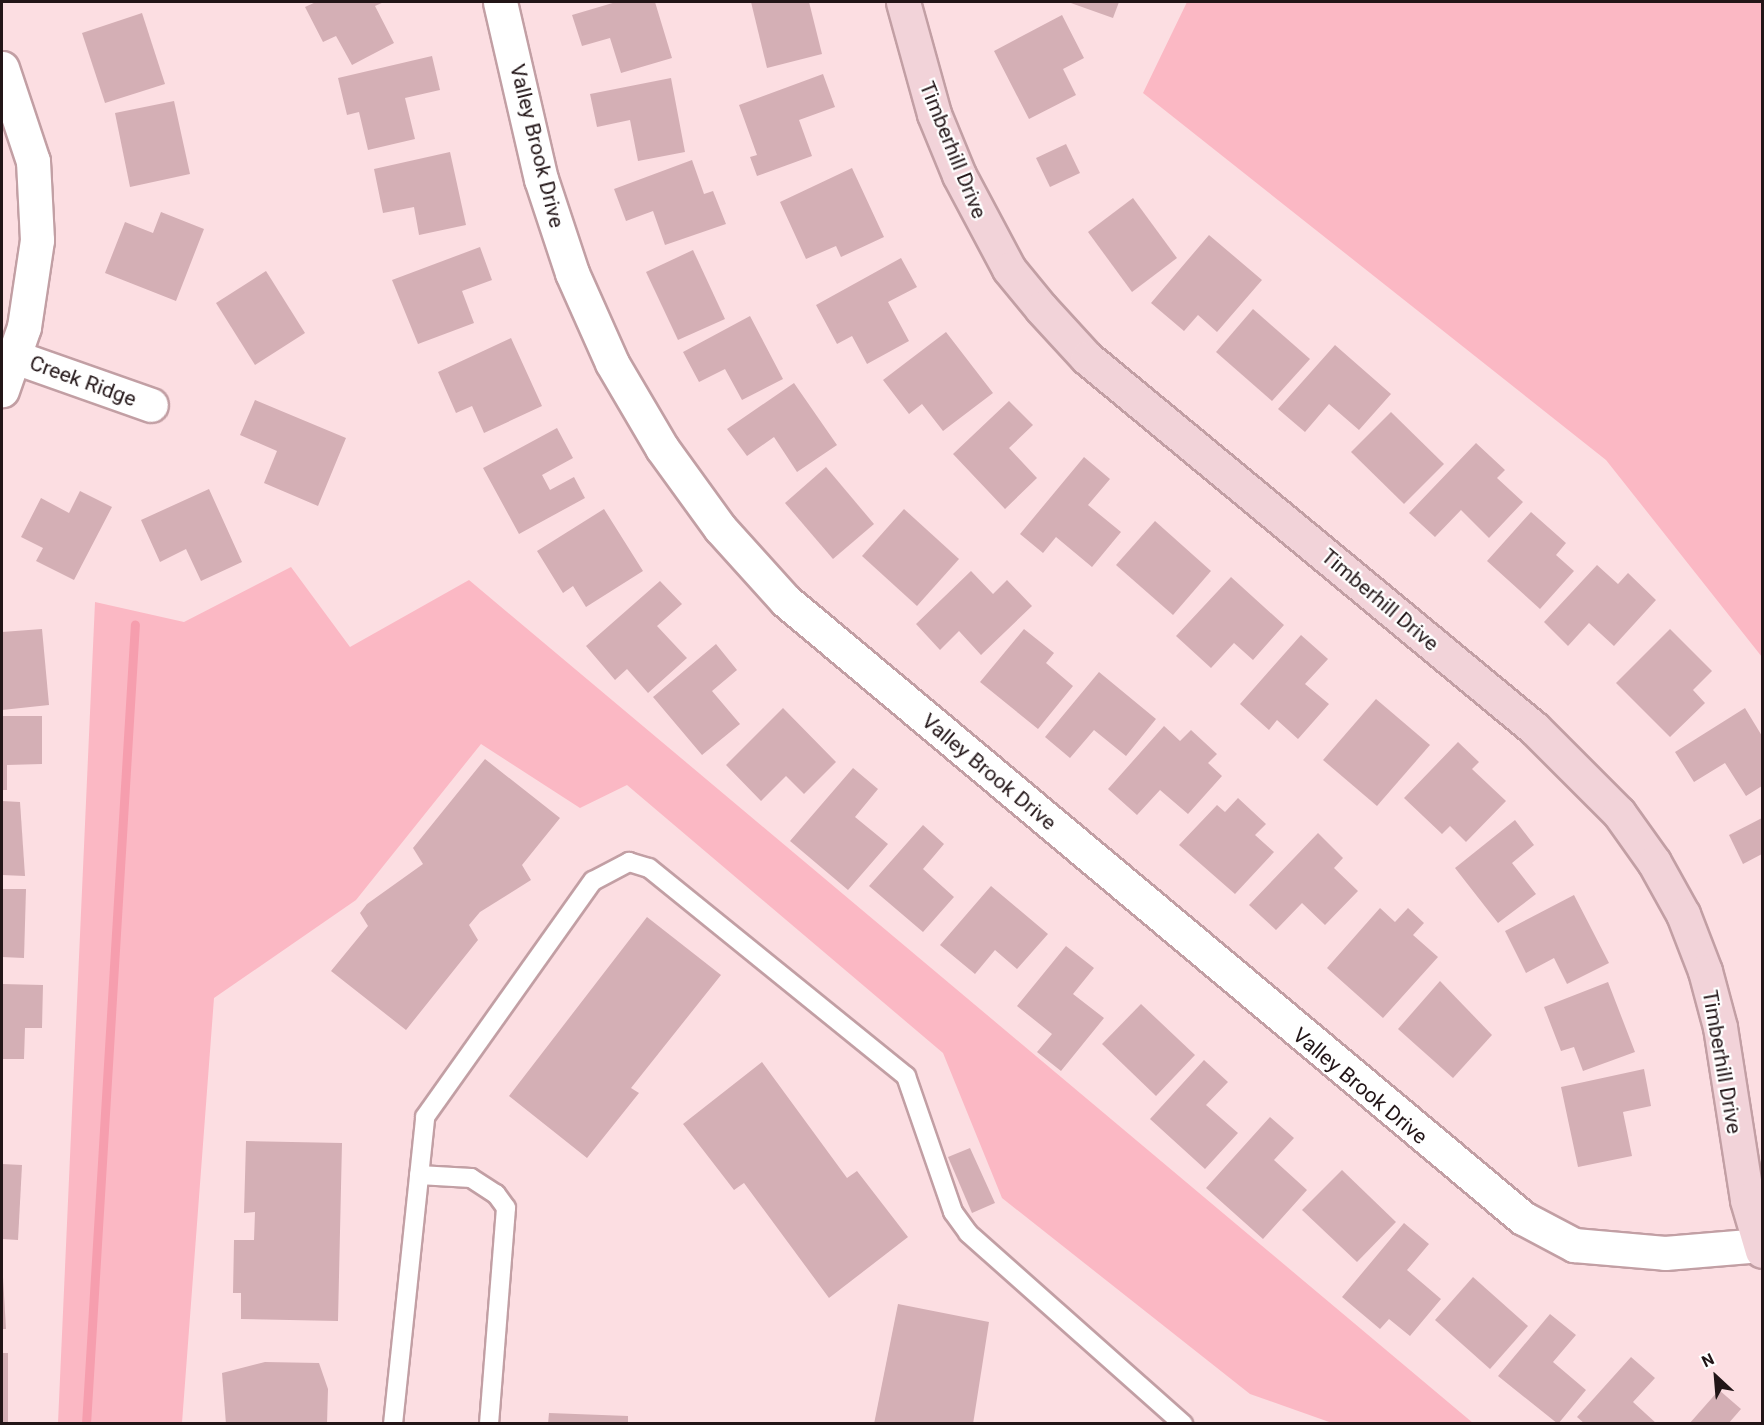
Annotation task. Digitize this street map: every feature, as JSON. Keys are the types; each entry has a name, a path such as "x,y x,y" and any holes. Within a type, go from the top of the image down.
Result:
{"street":[{"name":"Valley Brook Drive","path":"500,2 541,179 572,273 612,363 700,501 786,601 1523,1218 1574,1245 1665,1253 1762,1248"},
{"name":"Timberhill Drive","path":"903,2 934,114 958,176 1009,269 1041,308 1087,358 1542,735 1619,813 1654,862 1683,914 1705,971 1720,1027 1747,1200 1762,1248"},
{"path":"2,68 25,126 37,196 33,284 15,357 2,390"},
{"name":"Creek Ridge","path":"15,357 151,405"}],"lane":[{"path":"393,1424 419,1175 418,1146 425,1117 594,881 629,862 649,868 906,1076 953,1212 968,1233 1183,1424"},
{"path":"419,1175 471,1178 496,1194 506,1208 489,1424"}],"shaded area":[{"path":"1187,2 1762,2 1762,657 1606,460 1143,93"},
{"path":"291,567 350,647 469,580 1473,1423 1332,1423 1250,1394 1002,1198 943,1053 627,785 580,808 481,744 356,900 214,998 182,1423 58,1423 95,602 184,622"}],"building":[{"path":"316,2 384,2 375,6 394,43 352,65 336,36 323,42 305,7"},
{"path":"616,2 655,2 672,58 621,73 610,38 582,46 572,15"},
{"path":"751,2 809,2 822,54 767,68"},
{"path":"1068,2 1119,2 1113,18"},
{"path":"142,13 165,84 105,103 82,33"},
{"path":"1062,15 1084,58 1063,69 1076,95 1029,119 994,51"},
{"path":"432,56 440,90 405,98 415,139 368,150 359,112 347,115 338,78"},
{"path":"823,74 835,107 799,120 812,156 757,176 750,157 757,155 739,105"},
{"path":"671,78 685,152 638,161 630,120 597,127 590,94"},
{"path":"174,101 190,174 130,187 115,113"},
{"path":"1066,144 1080,173 1050,187 1036,158"},
{"path":"450,152 466,225 419,235 414,207 383,213 374,169"},
{"path":"692,160 704,194 713,191 726,224 665,245 653,211 626,221 614,189"},
{"path":"852,168 884,237 841,257 836,246 806,259 780,202"},
{"path":"1133,198 1177,258 1132,292 1088,232"},
{"path":"161,212 204,229 176,301 105,273 125,222 153,233"},
{"path":"1209,235 1262,280 1217,332 1198,315 1184,331 1151,303"},
{"path":"480,247 492,280 462,291 474,323 418,344 392,280"},
{"path":"693,250 725,319 678,340 646,272"},
{"path":"901,258 917,287 888,302 909,341 867,364 852,336 837,344 816,305"},
{"path":"266,271 305,333 255,365 216,303"},
{"path":"1253,309 1310,359 1272,401 1216,352"},
{"path":"750,316 783,379 742,400 725,369 699,382 683,352"},
{"path":"946,332 993,393 943,431 922,404 909,414 883,380"},
{"path":"511,338 542,406 484,433 472,406 456,413 438,372"},
{"path":"1335,345 1391,394 1359,430 1329,404 1305,432 1278,409"},
{"path":"794,383 837,445 797,472 774,437 747,456 727,429"},
{"path":"255,400 346,438 318,506 264,483 277,451 240,435"},
{"path":"1009,401 1033,425 1009,448 1037,478 1005,509 953,454"},
{"path":"1391,412 1444,464 1404,504 1351,452"},
{"path":"557,428 573,458 542,475 550,490 574,477 585,498 519,534 483,468"},
{"path":"1476,443 1505,470 1497,478 1523,502 1489,538 1461,510 1435,537 1409,513"},
{"path":"1084,457 1110,479 1088,505 1121,532 1092,567 1056,537 1043,553 1020,534"},
{"path":"826,467 874,524 833,559 785,503"},
{"path":"209,489 242,562 201,581 186,549 160,562 141,520"},
{"path":"80,491 112,507 74,580 36,561 43,548 21,537 41,498 69,513"},
{"path":"604,509 643,571 586,607 573,586 563,593 537,551"},
{"path":"904,509 959,559 917,606 862,556"},
{"path":"1531,512 1566,543 1556,555 1574,571 1540,609 1487,561"},
{"path":"1155,521 1211,571 1173,615 1116,565"},
{"path":"1597,565 1618,584 1628,573 1656,600 1614,646 1589,623 1568,646 1544,622"},
{"path":"971,571 993,594 1007,580 1032,606 981,655 959,631 940,650 916,624"},
{"path":"1231,577 1284,625 1253,660 1234,643 1211,668 1176,636"},
{"path":"660,581 682,604 657,626 687,658 648,693 627,669 615,680 586,646"},
{"path":"42,629 49,705 2,710 2,632"},
{"path":"1024,629 1054,653 1046,663 1073,686 1038,729 980,682"},
{"path":"1670,629 1712,671 1693,690 1705,703 1670,737 1616,683"},
{"path":"1301,635 1328,659 1305,684 1329,704 1298,739 1277,720 1269,730 1240,704"},
{"path":"716,644 737,670 712,691 740,724 702,755 653,697"},
{"path":"1099,672 1156,719 1126,756 1094,730 1070,758 1045,737"},
{"path":"1376,699 1430,745 1377,806 1323,760"},
{"path":"783,708 836,762 804,794 786,776 761,801 726,765"},
{"path":"1745,708 1762,736 1762,786 1746,796 1725,763 1694,782 1675,752"},
{"path":"2,716 42,716 42,764 7,765 7,790 2,790"},
{"path":"1164,726 1180,741 1191,730 1217,754 1208,763 1222,776 1188,814 1160,790 1137,815 1108,789"},
{"path":"1458,742 1479,762 1472,769 1506,801 1466,842 1450,826 1442,834 1404,798"},
{"path":"485,759 560,818 522,865 531,880 480,912 469,925 478,940 406,1030 331,971 368,926 360,913 367,904 423,864 413,848"},
{"path":"853,768 878,789 855,817 888,844 848,890 790,841"},
{"path":"1238,798 1266,824 1255,835 1274,852 1235,894 1179,845 1217,805 1225,812"},
{"path":"2,801 20,802 25,876 2,875"},
{"path":"1762,818 1762,854 1743,864 1729,835"},
{"path":"1515,820 1534,845 1512,863 1536,894 1498,923 1455,868"},
{"path":"923,825 944,844 923,869 954,897 923,932 869,886"},
{"path":"1318,833 1343,858 1334,868 1358,891 1325,925 1302,903 1276,930 1249,905"},
{"path":"991,886 1048,934 1017,969 995,950 975,974 940,945"},
{"path":"2,889 26,889 24,958 2,957"},
{"path":"1574,895 1609,963 1567,984 1554,958 1526,973 1505,931"},
{"path":"1380,908 1395,922 1408,908 1424,923 1413,935 1438,957 1383,1018 1327,968"},
{"path":"647,917 721,975 631,1088 639,1093 587,1158 509,1096"},
{"path":"1066,946 1094,968 1073,994 1104,1018 1061,1071 1037,1052 1052,1034 1017,1006"},
{"path":"1440,981 1492,1035 1453,1078 1398,1029"},
{"path":"1608,982 1635,1052 1583,1071 1574,1047 1561,1051 1544,1007"},
{"path":"2,984 43,985 42,1028 25,1028 24,1059 2,1059"},
{"path":"1141,1004 1195,1055 1156,1096 1102,1044"},
{"path":"1204,1060 1228,1082 1206,1105 1238,1133 1205,1169 1150,1119"},
{"path":"762,1062 847,1178 857,1171 908,1237 829,1298 744,1183 734,1190 683,1124"},
{"path":"1644,1069 1651,1106 1623,1112 1632,1156 1578,1167 1561,1087"},
{"path":"1270,1117 1294,1138 1274,1160 1307,1190 1263,1239 1206,1188"},
{"path":"246,1141 342,1143 338,1321 241,1319 241,1293 233,1293 234,1240 254,1240 255,1212 244,1213"},
{"path":"970,1148 995,1203 972,1213 948,1157"},
{"path":"2,1164 22,1165 18,1240 2,1239"},
{"path":"1342,1170 1396,1222 1357,1262 1302,1210"},
{"path":"1404,1223 1429,1244 1407,1270 1441,1299 1410,1336 1389,1319 1380,1329 1342,1297"},
{"path":"2,1260 6,1329 2,1329"},
{"path":"1473,1277 1528,1326 1490,1369 1435,1320"},
{"path":"898,1304 989,1322 973,1424 874,1424"},
{"path":"1550,1314 1576,1335 1553,1362 1586,1390 1558,1424 1498,1376"},
{"path":"2,1353 8,1353 8,1424 2,1424"},
{"path":"1631,1357 1655,1378 1633,1402 1657,1424 1585,1424 1577,1417"},
{"path":"265,1362 319,1363 328,1389 327,1424 226,1424 222,1373"},
{"path":"1719,1390 1741,1409 1728,1424 1689,1424"},
{"path":"549,1413 628,1416 628,1424 548,1424"}],"waterway":[{"path":"86,1424 135,624"}]}
